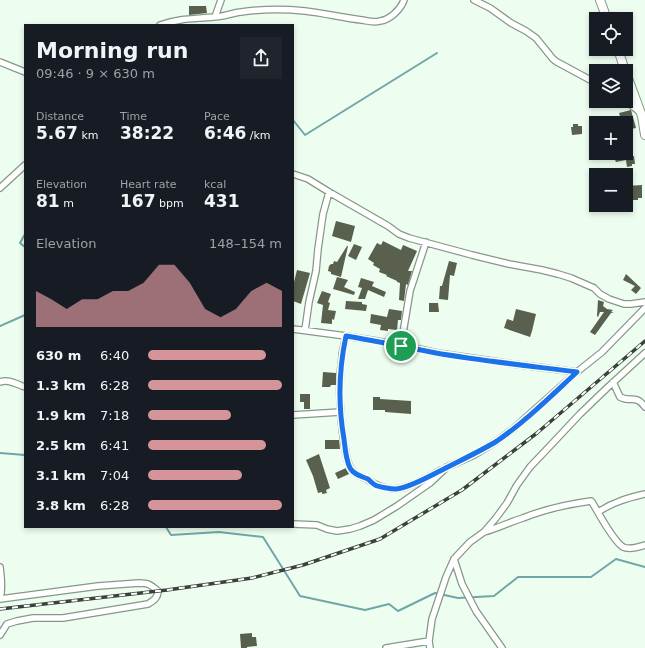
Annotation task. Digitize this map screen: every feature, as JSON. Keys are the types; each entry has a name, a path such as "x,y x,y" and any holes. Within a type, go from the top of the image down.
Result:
{"street":[{"path":"215,17 221,0"},
{"path":"163,24 176,20 215,17 240,12 281,10 329,14 348,19 374,22 382,21 394,14 400,9 404,0"},
{"path":"474,0 490,8 511,24 526,31 536,38 552,59 589,79"},
{"path":"600,0 604,12"},
{"path":"0,62 24,72"},
{"path":"633,92 645,134"},
{"path":"633,107 640,113"},
{"path":"0,188 24,166"},
{"path":"294,174 308,179 399,234 409,238 492,260 558,274 594,288 600,294 609,299 624,304 645,302"},
{"path":"305,330 316,271 323,214 329,192"},
{"path":"401,346 410,291 426,242"},
{"path":"346,336 340,370 340,412 346,456 354,472 376,485 393,489 422,480 474,455 497,441 602,352 645,308"},
{"path":"294,329 346,336 436,353 577,372"},
{"path":"430,648 430,629 435,608 454,559 470,542 484,532 496,518 530,467 580,414 645,353"},
{"path":"0,382 10,381 24,387"},
{"path":"613,382 620,397 635,399 640,401 645,407"},
{"path":"294,415 340,412"},
{"path":"294,524 317,525 337,531 360,526 374,520 418,492 447,467"},
{"path":"598,512 622,500 645,494"},
{"path":"484,532 538,513 592,502 610,532 623,547 631,548 645,546"},
{"path":"454,559 462,584 476,611 502,648"},
{"path":"0,567 2,585 0,599 98,586 139,583 151,585 158,591 156,599 148,604 63,618 32,618 17,621 8,624 0,635"},
{"path":"386,648 429,641"}],"building":[{"path":"189,6 206,6 207,13 189,15"},
{"path":"631,110 633,116 620,116 619,113"},
{"path":"633,117 636,128 633,129"},
{"path":"573,124 582,126 582,134 572,135 571,127 573,127"},
{"path":"634,156 635,164 627,167 626,160 633,160"},
{"path":"615,160 626,160 616,162"},
{"path":"642,185 642,198 633,200 633,186"},
{"path":"336,221 355,226 351,242 332,236"},
{"path":"383,241 401,250 403,245 417,251 408,271 412,271 408,285 406,284 404,301 399,300 400,283 379,272 380,269 373,265 374,263 368,259 377,243 381,245"},
{"path":"354,244 362,247 356,260 348,256"},
{"path":"347,246 341,277 331,274 331,272 328,271 329,266 333,264 334,261 337,262"},
{"path":"449,261 457,263 454,276 450,275 448,300 439,299 440,286 442,286"},
{"path":"297,270 310,273 301,304 294,301 294,282"},
{"path":"626,274 641,288 636,294 631,290 635,286 623,280"},
{"path":"337,277 348,280 344,287 355,292 354,295 333,289"},
{"path":"361,278 374,282 372,286 386,292 384,297 368,290 365,299 358,299 362,288 358,287"},
{"path":"322,291 331,294 328,302 330,303 328,310 336,311 334,320 332,319 332,324 321,323 323,305 317,303"},
{"path":"598,300 604,302 603,306 607,309 613,310 611,312 614,313 611,313 595,335 590,332 604,312 600,312 598,317 597,316"},
{"path":"346,301 362,302 362,304 367,305 366,311 345,309"},
{"path":"429,303 438,303 439,312 429,312"},
{"path":"389,309 402,311 401,320 398,320 397,330 380,330 381,325 370,323 371,314 387,317"},
{"path":"516,309 536,314 530,337 504,328 507,319 513,321"},
{"path":"323,372 336,373 336,385 322,387"},
{"path":"300,394 310,394 310,409 304,409 304,402 300,402"},
{"path":"373,397 380,397 380,399 411,401 411,414 385,412 385,410 373,410"},
{"path":"325,440 339,440 340,449 325,449"},
{"path":"319,454 330,488 326,490 327,493 322,494 322,492 318,493 306,460"},
{"path":"346,468 349,474 338,479 335,473"},
{"path":"252,633 252,637 256,637 257,646 241,648 240,634"}],"waterway":[{"path":"294,121 305,135 437,53"},
{"path":"24,236 20,243 24,246"},
{"path":"0,326 24,315"},
{"path":"0,453 24,455"},
{"path":"167,528 171,535 219,532 263,537 300,596 365,610 389,604 398,611 435,593 458,598 494,596 518,577 591,577 616,559 645,567"}],"railway":[{"path":"0,609 167,590 252,578 303,565 380,539 462,490 537,433 645,341"}],"route":[{"path":"346,336 401,346 436,353 577,372 513,429 497,441 474,455 422,480 393,489 376,485 354,472 350,466 346,456 340,412 340,370 346,336"}]}
